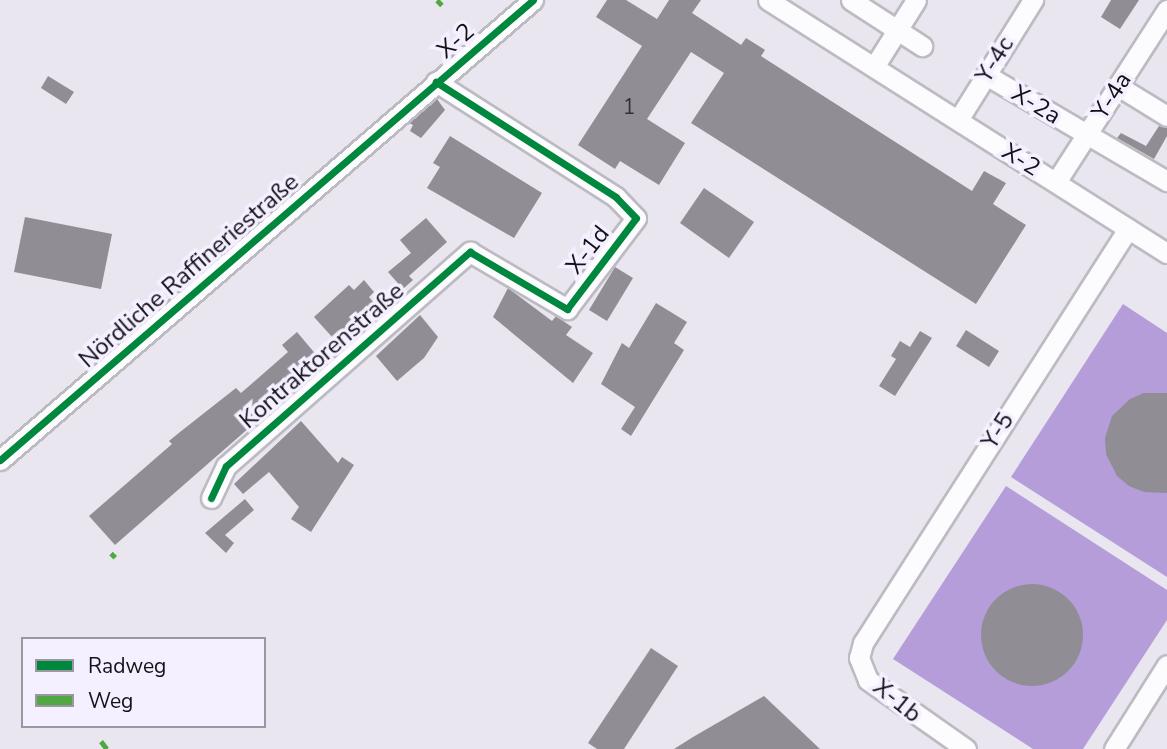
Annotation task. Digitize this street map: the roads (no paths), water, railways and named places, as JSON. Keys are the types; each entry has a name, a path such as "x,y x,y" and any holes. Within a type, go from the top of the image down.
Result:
{"street":[{"name":"X-2","path":"403,110 533,0"},
{"name":"X-2","path":"768,0 1167,253"},
{"path":"851,0 922,46"},
{"name":"Y-4c","path":"958,120 1033,0"},
{"path":"874,67 898,30 910,2"},
{"name":"Y-4a","path":"1056,182 1167,10"},
{"name":"X-2a","path":"986,75 1159,181 1165,176"},
{"name":"X-1d","path":"436,82 616,197 636,218 567,309 470,252"},
{"path":"1118,86 1167,116"},
{"name":"Nördliche Raffineriestraße","path":"0,460 403,110"},
{"name":"Y-5","path":"868,635 1128,228"},
{"name":"Kontraktorenstraße","path":"211,498 226,466 470,252"},
{"name":"X-1b","path":"868,635 859,657 868,680 966,749"},
{"path":"1114,749 1167,665"}]}
